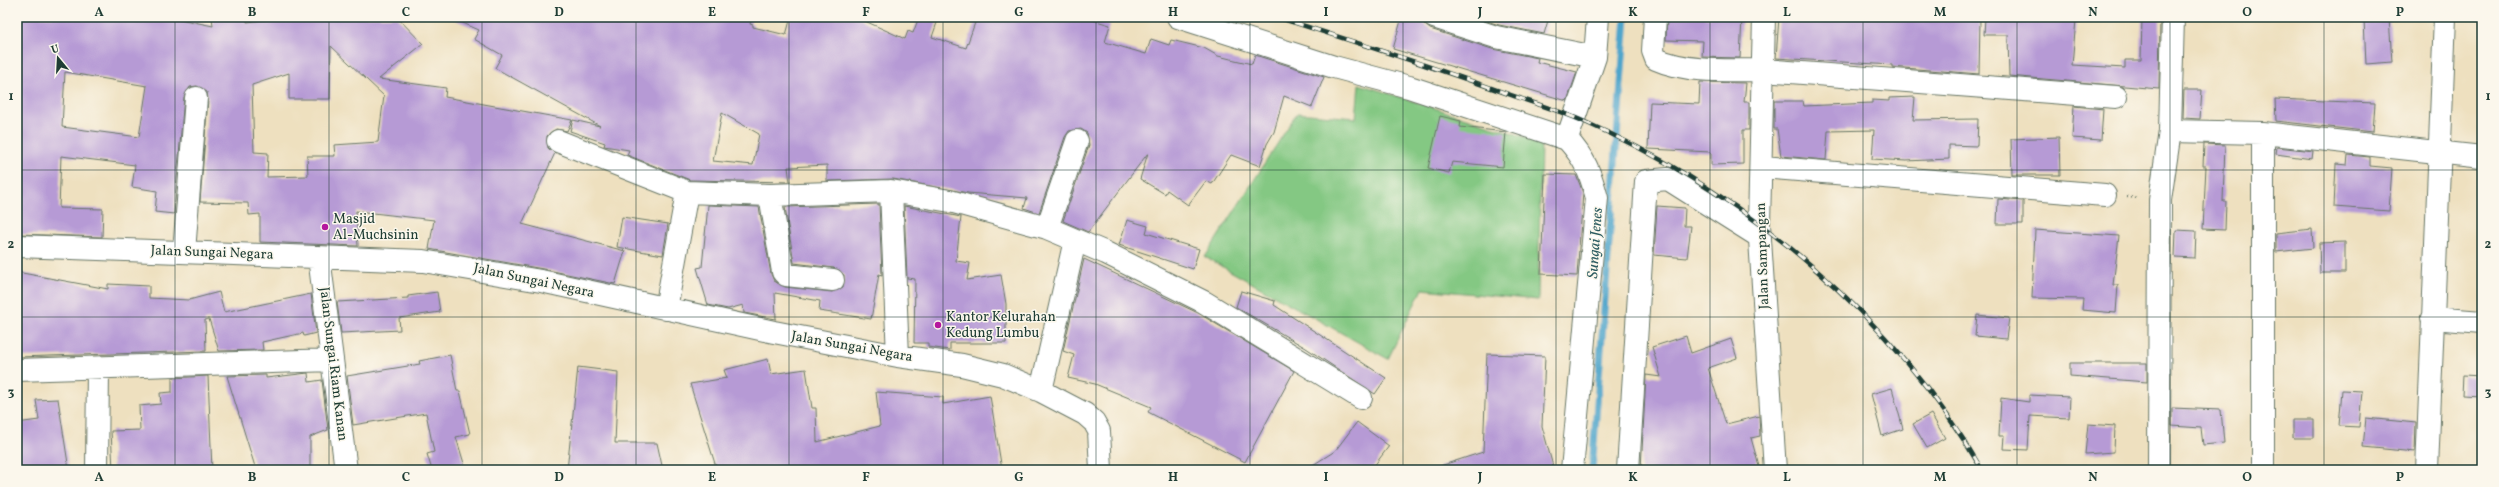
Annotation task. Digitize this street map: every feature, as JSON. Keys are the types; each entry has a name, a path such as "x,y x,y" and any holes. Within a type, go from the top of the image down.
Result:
{"street":[{"path":"1178,17 1334,67 1409,87 1567,139 1583,157 1591,176 1597,198 1572,470"},
{"path":"1434,17 1496,37 1595,57"},
{"path":"1567,139 1595,57 1598,17"},
{"path":"1655,17 1653,51 1656,59 1667,64 1718,70 1764,70 2116,97"},
{"name":"Jalan Sampangan","path":"1764,17 1760,237 1775,470"},
{"path":"2160,470 2160,200 2170,131 2173,17"},
{"path":"2427,470 2432,318 2446,17"},
{"path":"184,252 196,98"},
{"path":"2170,131 2263,134 2440,151 2482,157"},
{"path":"2263,134 2263,470"},
{"path":"558,141 687,192 770,195 891,191 950,202 1048,228 1106,253 1204,302 1361,398"},
{"path":"1048,228 1077,141"},
{"path":"1762,167 2105,195"},
{"path":"1628,470 1646,181 1668,179 1760,237"},
{"path":"891,191 898,356"},
{"path":"666,309 687,192"},
{"path":"770,195 783,272 786,275 833,280"},
{"path":"1041,391 1075,240"},
{"name":"Jalan Sungai Negara","path":"17,246 430,262 540,281 666,309 898,356 962,365 1003,375 1041,391 1065,402 1094,422 1101,440 1101,470"},
{"name":"Jalan Sungai Riam Kanan","path":"320,257 346,470"},
{"path":"2432,318 2482,322"},
{"path":"17,370 332,360"},
{"path":"97,470 98,368"}],"path":[{"path":"2105,195 2160,200"}],"green space":[{"path":"1359,84 1541,142 1538,300 1422,289 1388,359 1205,257 1297,113 1356,118"}],"building":[{"path":"17,17 170,17 213,26 212,17 247,17 247,22 289,17 397,17 423,44 379,79 446,88 445,97 572,120 567,131 556,129 547,136 548,148 555,153 522,224 625,251 615,284 543,269 429,249 434,220 356,211 358,246 260,242 260,214 249,215 248,203 200,202 208,99 207,92 197,86 190,87 184,97 174,214 155,212 157,191 132,187 135,165 61,156 59,208 103,209 102,237 17,234","holes":["331,46 384,96 378,142 334,145 335,156 307,156 308,176 267,177 268,153 254,152 252,85 289,73 289,99 330,99","65,72 147,86 139,137 62,127"]},
{"path":"449,17 752,17 750,24 753,25 753,27 786,35 791,17 856,17 905,39 908,31 913,33 919,17 939,17 932,37 966,48 977,17 1083,17 1110,25 1105,42 1146,54 1151,39 1169,45 1171,40 1204,48 1218,56 1252,64 1255,55 1324,77 1312,107 1284,96 1274,132 1267,144 1260,166 1231,155 1212,184 1206,181 1188,205 1167,190 1165,194 1140,179 1148,153 1088,232 1063,221 1089,145 1087,133 1081,129 1069,131 1065,137 1039,213 1024,208 1027,198 968,193 893,179 827,181 827,165 788,167 790,182 690,180 627,155 629,150 604,146 605,143 570,131 573,120 600,126 495,68 502,55 474,39 479,30","holes":["722,113 759,134 753,165 713,161"]},
{"path":"1402,17 1422,17 1425,25 1430,29 1492,49 1538,58 1537,62 1577,72 1567,101 1393,49"},
{"path":"1475,17 1549,17 1544,34 1499,25"},
{"path":"1667,17 1742,17 1740,58 1702,57 1703,41 1666,40"},
{"path":"1779,17 1827,20 1828,17 1980,19 1979,74 1892,67 1892,65 1776,58"},
{"path":"1985,17 2076,20 2072,65 2125,68 2125,60 2141,60 2142,17 2160,17 2159,89 2009,76 2008,35 1984,35"},
{"path":"2389,18 2392,62 2366,64 2364,19"},
{"path":"1700,82 1746,83 1744,102 1749,102 1749,130 1743,130 1743,164 1711,165 1711,152 1648,149 1650,102 1699,104"},
{"path":"2184,90 2202,90 2200,119 2183,118"},
{"path":"1915,97 1913,120 1978,119 1977,146 1949,145 1949,159 1906,161 1872,159 1874,130 1828,131 1826,160 1781,156 1777,129 1774,129 1774,101 1803,101 1804,106 1872,103 1872,100 1889,101 1889,98"},
{"path":"2275,99 2375,103 2373,132 2276,121"},
{"path":"2074,106 2103,109 2101,140 2072,138"},
{"path":"1440,116 1461,121 1460,127 1506,132 1503,167 1452,162 1449,173 1428,168"},
{"path":"2059,137 2060,175 2012,175 2011,139"},
{"path":"2204,144 2225,145 2223,201 2226,201 2225,230 2203,229 2206,166 2203,166"},
{"path":"2277,147 2313,151 2312,159 2276,154"},
{"path":"2348,155 2370,157 2370,166 2392,168 2389,211 2334,207 2336,164 2347,165"},
{"path":"1545,174 1576,175 1583,193 1577,276 1541,274"},
{"path":"1998,199 2023,201 2023,224 1997,224"},
{"path":"879,204 882,275 879,274 871,319 819,311 820,301 775,293 776,319 744,313 743,305 728,309 708,305 697,268 702,267 708,205 759,207 771,274 774,281 785,287 832,292 843,287 844,275 834,268 794,263 785,207"},
{"path":"904,206 961,217 956,261 970,263 967,280 1001,275 1006,304 1006,343 950,343 950,350 928,347 928,343 914,343 915,279 907,278"},
{"path":"1657,206 1685,208 1684,226 1691,226 1687,258 1654,255"},
{"path":"622,217 668,224 663,255 617,247"},
{"path":"1127,220 1148,226 1146,233 1199,249 1193,269 1119,245"},
{"path":"2312,229 2313,248 2276,252 2276,233"},
{"path":"2035,230 2119,236 2113,285 2118,285 2116,313 2082,310 2083,299 2032,298"},
{"path":"2176,230 2196,231 2195,258 2175,257"},
{"path":"2345,242 2345,273 2320,273 2319,243"},
{"path":"1084,259 1198,313 1294,371 1245,462 1148,412 1151,407 1095,384 1068,378 1074,355 1063,351"},
{"path":"17,272 108,289 108,284 149,286 149,298 189,300 219,292 224,312 311,294 316,333 304,336 303,333 262,342 263,350 219,351 209,319 205,320 206,351 17,357"},
{"path":"1241,291 1275,301 1274,305 1386,378 1375,394 1306,348 1236,307"},
{"path":"437,292 440,312 399,318 400,330 341,333 337,302 408,298 408,296"},
{"path":"1977,315 2009,318 2006,339 1975,336"},
{"path":"1686,336 1691,353 1731,339 1737,358 1708,368 1726,424 1759,416 1760,436 1751,438 1760,470 1641,470 1646,375 1661,377 1652,347"},
{"path":"1487,354 1545,356 1542,426 1554,470 1440,470 1440,466 1483,452"},
{"path":"450,355 457,391 460,391 470,434 456,437 466,470 432,470 427,454 434,452 426,413 353,425 347,376 420,364 419,361"},
{"path":"768,359 771,374 806,369 812,408 816,408 817,442 880,426 876,392 943,397 943,404 990,396 1002,470 717,470 690,384 727,378 724,370"},
{"path":"2070,363 2147,363 2147,382 2070,376"},
{"path":"578,367 618,372 615,443 657,443 663,470 567,470"},
{"path":"308,373 309,382 322,380 328,430 310,437 310,470 256,470 227,376 266,375 266,378"},
{"path":"2463,375 2482,376 2482,396 2462,395"},
{"path":"208,376 212,470 113,470 111,431 140,430 139,406 161,404 160,393 172,392 172,378"},
{"path":"1892,388 1903,429 1882,436 1871,394"},
{"path":"2342,390 2362,391 2359,427 2339,426"},
{"path":"2029,395 2070,397 2069,418 2030,416 2028,450 2003,449 2004,436 1999,436 2001,398 2029,402"},
{"path":"58,399 69,470 17,470 17,423 39,420 36,400"},
{"path":"2172,408 2221,410 2224,443 2203,445 2201,428 2172,426"},
{"path":"1931,414 1945,438 1927,448 1913,424"},
{"path":"2366,418 2416,423 2415,452 2363,447"},
{"path":"2293,420 2314,420 2314,438 2293,438"},
{"path":"1357,422 1389,446 1371,470 1305,470 1335,451"},
{"path":"2088,424 2115,426 2114,452 2085,454"}],"waterway":[{"name":"Sungai Jenes","path":"1592,470 1626,17"}],"railway":[{"path":"1277,17 1567,114 1645,151 1703,185 1758,223 1811,265 1860,311 1905,361 1946,414 1982,470"}],"place":[{"name":"Masjid Al-Muchsinin","path":"325,227"},
{"name":"Kantor Kelurahan Kedung Lumbu","path":"938,325"}]}
